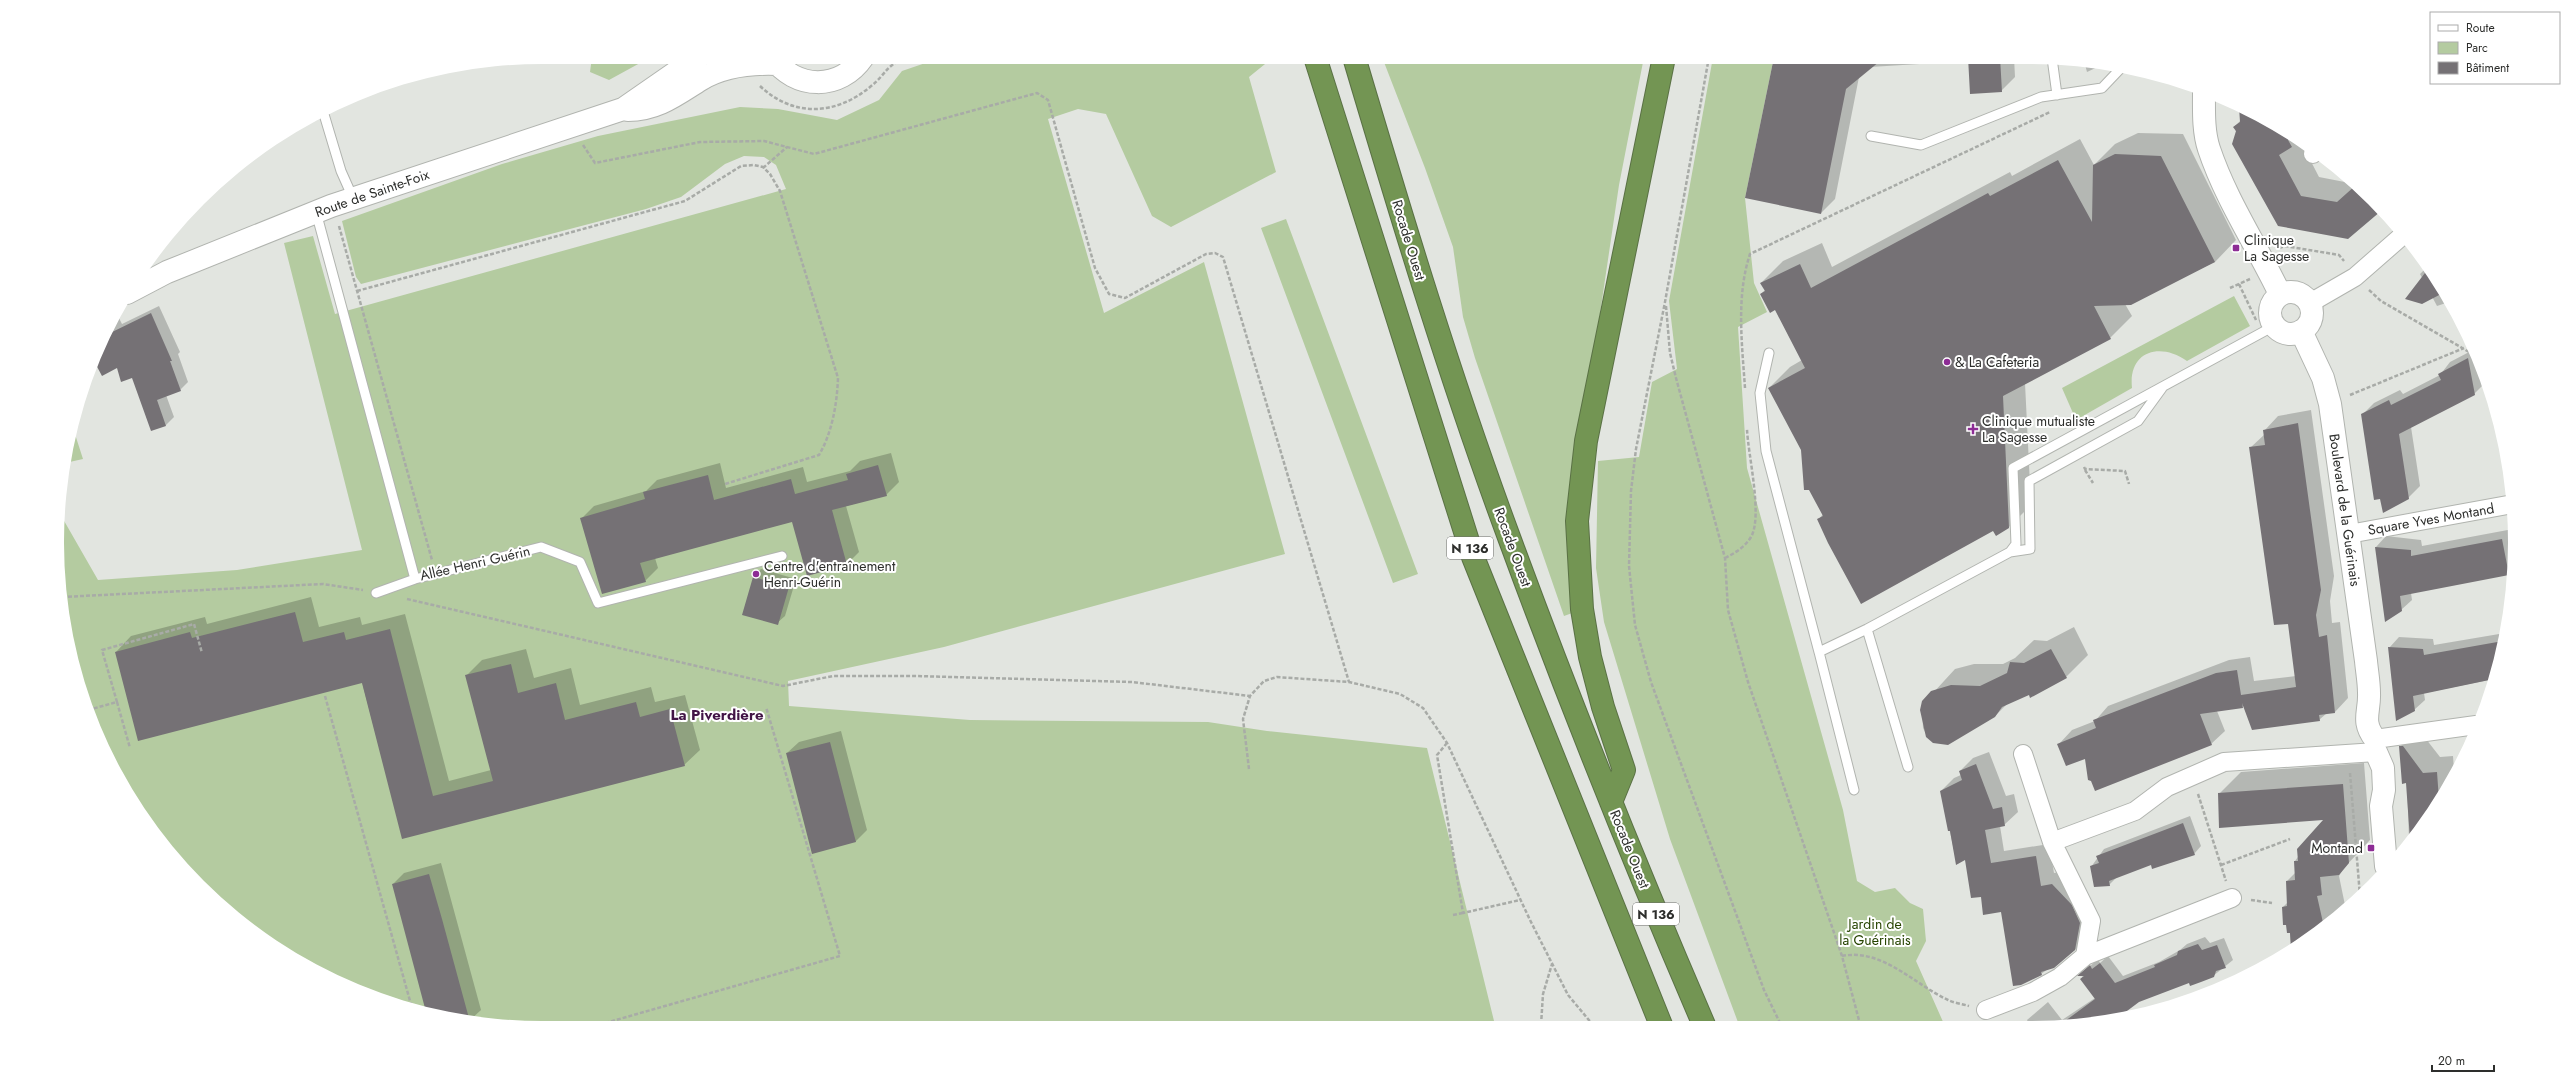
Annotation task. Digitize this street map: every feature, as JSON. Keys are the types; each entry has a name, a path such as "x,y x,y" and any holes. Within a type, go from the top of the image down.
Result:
{"highway":[{"name":"N 136","path":"1318,64 1473,557 1659,1021"},
{"name":"Rocade Ouest","path":"1356,64 1419,272 1510,540 1611,802 1702,1021"},
{"path":"1611,802 1624,770 1603,707 1590,658 1582,609 1577,521 1586,441 1663,64"}],"street":[{"name":"Route de Sainte-Foix","path":"138,287 167,272 353,198 623,109 688,64"},
{"name":"Route de Sainte-Foix","path":"623,109 641,110 666,102 700,80 745,64"},
{"path":"778,64 798,79 824,82 848,73 856,64"},
{"path":"2204,97 2204,121 2209,148 2229,194 2280,294"},
{"path":"2310,303 2355,277 2399,239"},
{"path":"2291,292 2302,294 2310,303 2311,319 2301,331 2291,334 2268,329 2270,308 2273,300 2280,294 2291,292"},
{"name":"Boulevard de la Guérinais","path":"2301,331 2323,378 2330,404 2370,695 2366,710 2368,726 2375,745"},
{"name":"Square Yves Montand","path":"2349,534 2506,505"},
{"path":"2052,842 2135,811 2167,787 2224,762 2375,745 2472,727"},
{"path":"2375,745 2371,771 2374,792 2381,806 2386,862"},
{"path":"2023,754 2052,842 2091,920 2085,956"},
{"path":"1986,1010 2033,992 2060,977 2085,956 2232,898"}],"lane":[{"path":"2053,65 2057,95"},
{"path":"1870,136 1921,145 2041,97 2102,88 2117,72"},
{"path":"325,116 341,172 353,198"},
{"name":"Allée Henri Guérin","path":"324,209 414,579 542,547 580,562 598,603 782,556"},
{"path":"2010,552 2016,544 2014,468 2268,329"},
{"path":"1769,353 1760,393 1766,451 1854,790"},
{"path":"1819,652 1868,629 2010,552 2030,549 2029,481 2138,421 2162,388"},
{"path":"376,593 414,579"},
{"path":"1868,629 1908,767"}],"path":[{"path":"872,86 892,64"},
{"path":"1708,64 1665,302 1636,449 1631,491 1629,566 1635,625 1651,682 1764,990 1779,1021"},
{"path":"566,128 584,146 595,163 700,142 764,141 814,154 1036,93 1048,100 1095,268 1110,294 1124,298 1206,254 1215,253 1223,257 1349,682"},
{"path":"1745,390 1741,301 1745,268 1750,254 2052,111"},
{"path":"763,168 787,147"},
{"path":"357,291 685,201 741,166 754,165 763,168 770,174 780,191 838,378 837,399 825,445 819,455 725,484"},
{"path":"324,209 338,222 436,574"},
{"path":"2239,284 2268,329"},
{"path":"1665,302 1670,352 1676,378 1725,558 1728,610 1748,682 1842,956 1859,1021"},
{"path":"2330,404 2464,348"},
{"path":"1725,558 1744,545 1755,526 1756,508 1747,427"},
{"path":"2077,454 2093,483"},
{"path":"2085,469 2125,471 2129,484"},
{"path":"67,597 323,584 376,593 783,686 833,676 916,676 1132,682 1250,696"},
{"path":"130,748 102,650 194,624 202,653"},
{"path":"1249,769 1243,719 1250,696 1264,681 1277,677 1349,682 1400,694 1423,708 1447,743 1520,900 1568,995 1590,1021"},
{"path":"325,696 410,1002"},
{"path":"94,708 117,702"},
{"path":"612,1021 840,956 766,707"},
{"path":"1447,743 1437,755 1463,913"},
{"path":"2350,772 2359,889"},
{"path":"2192,775 2232,898"},
{"path":"2221,865 2290,839"},
{"path":"1454,915 1520,900"},
{"path":"1842,956 1858,955 1877,960 1948,1000 1986,1010"},
{"path":"1541,1021 1542,994 1552,964"}],"green space":[{"path":"591,64 638,64 609,80 590,72"},
{"name":"Centre d'entraînement Henri-Guérin","path":"922,64 1265,64 1249,77 1276,172 1171,227 1152,216 1106,114 1078,109 1048,119 1104,313 1204,262 1285,554 944,647 788,681 789,706 970,720 1208,722 1267,731 1427,748 1494,1021 542,1021 480,1017 449,1012 389,996 359,985 303,957 251,922 204,881 183,858 163,834 128,782 100,726 80,666 68,605 65,574 65,522 98,580 237,570 362,550 284,243 313,236 335,314 786,189 776,165 764,157 744,156 725,164 681,197 646,209 361,284 356,277 342,221 502,164 598,136 740,107 778,109 837,120 879,100 902,71"},
{"path":"1385,64 1643,64 1619,185 1575,483 1575,612 1564,616 1475,358 1463,317 1453,247 1425,168"},
{"name":"Jardin de la Guérinais","path":"1712,64 1773,64 1745,198 1754,283 1767,312 1738,327 1747,468 1843,810 1857,881 1875,892 1895,888 1910,903 1923,909 1926,941 1916,961 1943,1021 1738,1021 1670,839 1604,622 1596,568 1598,461 1639,457 1652,382 1677,369 1669,301"},
{"path":"1286,219 1418,574 1393,583 1261,228"},
{"path":"2234,296 2250,326 2187,361 2177,355 2166,352 2157,351 2148,354 2141,358 2135,366 2132,375 2132,388 2076,420 2062,388"},
{"path":"76,437 83,459 71,462"}],"building":[{"path":"1773,64 1876,64 1846,89 1821,214 1745,198"},
{"path":"1968,64 2000,64 2002,92 1970,94"},
{"path":"2239,112 2269,128 2288,141 2292,147 2279,155 2301,196 2337,202 2352,189 2377,214 2348,239 2278,226 2232,144 2236,131 2233,127 2240,122"},
{"path":"2115,154 2161,156 2215,262 2131,305 2094,306 2111,339 2003,396 2009,528 1996,536 1993,531 1861,604 1828,543 1817,519 1823,516 1809,490 1804,490 1801,450 1768,388 1805,368 1775,310 1770,313 1760,294 1765,291 1760,283 1800,264 1811,288 1988,193 1990,196 2058,160 2092,222 2093,165"},
{"path":"2425,273 2439,295 2422,304 2405,299"},
{"path":"151,313 172,361 170,361 181,391 157,400 166,426 151,431 132,378 121,382 117,368 102,376 97,367 113,332"},
{"path":"2468,358 2475,395 2399,434 2409,499 2383,513 2380,499 2374,500 2361,414 2389,400 2391,405 2441,380 2438,374"},
{"path":"2298,423 2321,590 2316,615 2319,637 2327,635 2335,713 2319,715 2320,721 2252,730 2242,703 2243,708 2200,714 2212,745 2095,791 2091,781 2088,780 2085,759 2066,766 2057,744 2096,728 2093,720 2216,673 2237,670 2241,695 2296,687 2288,624 2274,625 2249,447 2265,445 2263,430"},
{"path":"878,465 887,496 832,510 847,565 807,576 792,522 640,563 646,582 602,594 580,518 645,499 643,492 708,475 714,500 791,479 795,494 848,480 846,474"},
{"path":"2502,539 2507,566 2507,575 2400,596 2402,611 2385,622 2375,547 2411,550 2411,556"},
{"path":"753,577 789,587 778,625 742,615"},
{"path":"295,612 303,642 344,632 346,640 390,629 433,796 493,781 465,675 511,664 518,693 556,683 565,720 636,702 640,717 670,709 685,766 402,839 362,683 138,741 115,652 190,632 192,638"},
{"path":"2498,642 2488,680 2413,696 2415,711 2396,721 2388,647 2423,649 2424,655"},
{"path":"2051,649 2067,678 2030,698 2029,695 2002,707 1995,717 1948,745 1933,743 1926,737 1920,710 1922,701 1931,691 1951,685 1980,686 2007,673 2010,662 2024,663"},
{"path":"830,742 856,842 812,854 786,753"},
{"path":"2399,746 2403,746 2423,773 2437,772 2438,791 2410,833 2406,783 2402,784"},
{"path":"1976,764 1993,809 2002,807 2005,826 1985,830 1991,863 2036,856 2041,886 2052,884 2072,905 2080,923 2075,950 2054,968 2041,972 2042,975 2021,985 2013,986 2001,912 1983,915 1981,897 1971,898 1965,860 1956,865 1950,831 1948,831 1940,791 1962,780 1959,771"},
{"path":"2343,784 2349,863 2339,875 2320,877 2322,895 2317,896 2323,921 2291,943 2290,933 2287,933 2286,925 2283,925 2282,907 2287,906 2286,881 2295,880 2294,861 2298,861 2297,849 2323,820 2219,828 2218,793"},
{"path":"2183,823 2195,855 2152,869 2151,865 2109,881 2110,886 2094,887 2090,866 2099,863 2096,856"},
{"path":"429,874 468,1015 424,1006 392,884"},
{"path":"2198,944 2202,950 2217,945 2226,968 2216,971 2214,977 2190,986 2189,983 2139,1002 2127,1011 2067,1019 2095,999 2080,979 2084,976 2077,976 2090,965 2092,969 2100,963 2115,983 2155,967 2154,965 2177,955 2178,951"}],"place":[{"name":"Clinique La Sagesse","path":"2236,248"},
{"name":"& La Cafeteria","path":"1947,362"},
{"name":"Clinique mutualiste La Sagesse","path":"1973,429"},
{"name":"Centre d'entraînement Henri-Guérin","path":"756,574"},
{"name":"Montand","path":"2371,848"}],"district":[{"name":"La Piverdière","path":"717,715"}]}
